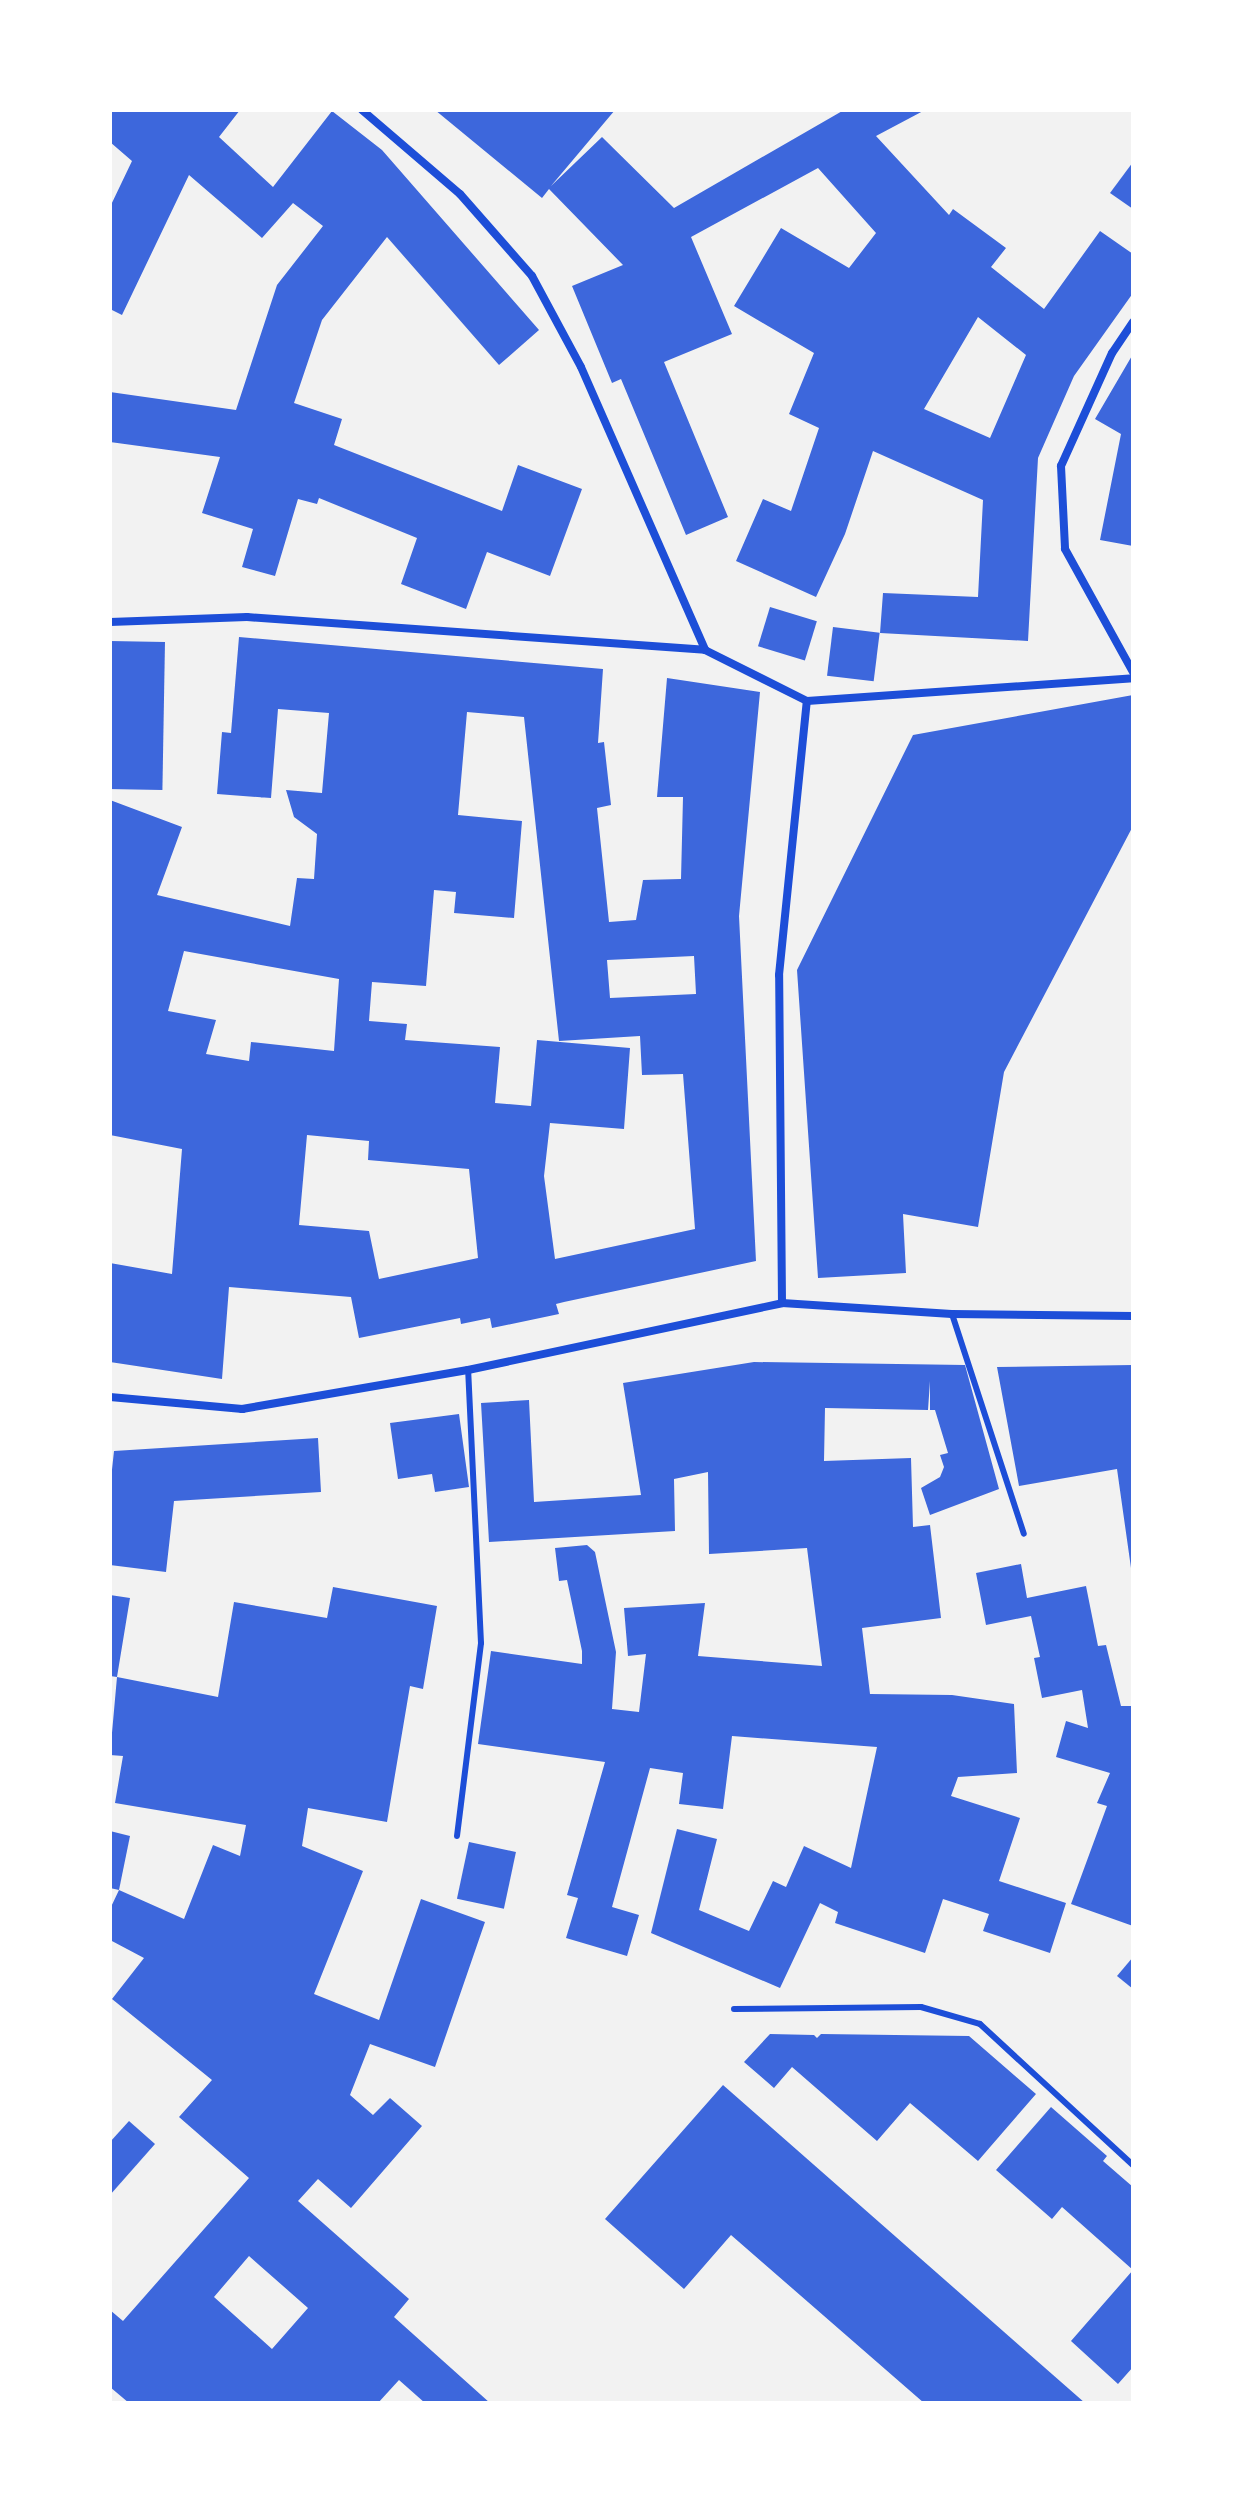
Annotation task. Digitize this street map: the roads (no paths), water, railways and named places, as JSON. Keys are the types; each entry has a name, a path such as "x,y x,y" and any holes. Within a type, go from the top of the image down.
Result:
{"street":[{"path":"362,110 460,194 532,276 581,367 705,650"},
{"path":"110,622 247,617 705,650 807,701 1133,675 1065,549 1061,466 1112,353 1133,322"},
{"path":"782,1303 779,975 807,701"},
{"path":"110,1397 242,1409 468,1370 782,1303 952,1314 1133,1316"}],"lane":[{"path":"952,1314 1024,1534"},
{"path":"457,1836 481,1643 468,1370"},
{"path":"734,2009 921,2007 980,2024 1133,2165"}]}
